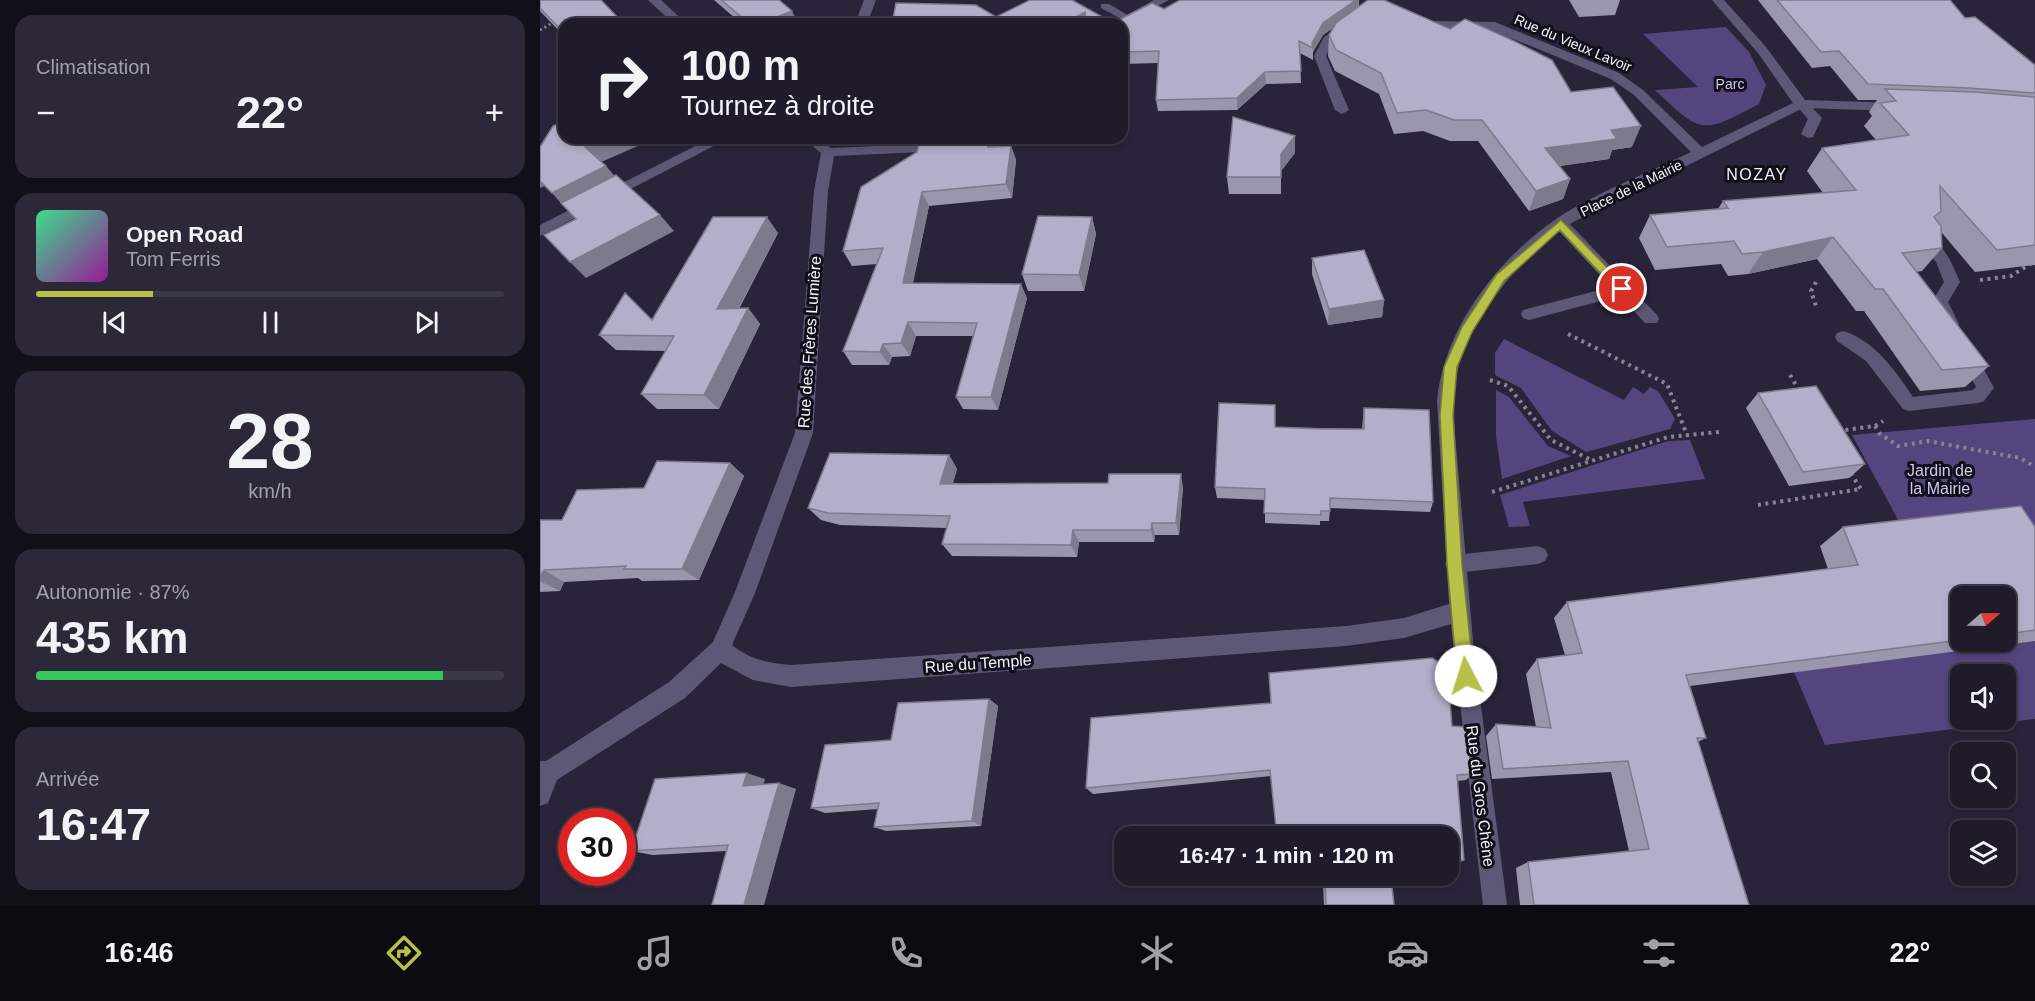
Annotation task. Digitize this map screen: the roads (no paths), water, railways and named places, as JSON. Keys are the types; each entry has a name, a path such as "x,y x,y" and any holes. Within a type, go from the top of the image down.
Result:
{"street":[{"path":"654,0 674,18"},
{"path":"863,18 870,0"},
{"path":"1105,6 1127,18 1163,0"},
{"path":"1718,0 1762,50 1801,104 1815,118 1808,134"},
{"path":"1342,110 1320,56 1328,40 1372,8"},
{"name":"Rue du Vieux Lavoir","path":"1372,8 1425,25 1491,25 1616,76 1631,85 1666,123 1701,154"},
{"path":"1801,104 1914,108"},
{"name":"Place de la Mairie","path":"1561,224 1801,104"},
{"path":"540,231 710,144"},
{"path":"817,144 828,152 986,144"},
{"name":"Rue des Frères Lumière","path":"720,649 745,592 804,433 821,191 828,152"},
{"path":"1561,224 1651,320"},
{"name":"Rue du Gros Chêne","path":"1495,905 1455,564 1446,415 1450,367 1467,330 1500,278 1561,224"},
{"path":"1843,337 1858,343 1891,378 1909,404 1978,396 1985,388 1940,302 1952,282 1942,259 1924,240"},
{"path":"1529,314 1603,297 1622,289"},
{"path":"1455,564 1538,555"},
{"name":"Rue du Temple","path":"720,649 741,666 750,670 790,676 1346,636 1416,627 1438,621 1459,610"},
{"path":"540,795 545,772 677,690 720,649"}],"district":[{"name":"NOZAY","path":"1757,174"}],"park label":[{"name":"Parc","path":"1730,84"},
{"name":"Jardin de la Mairie","path":"1940,479"}]}
